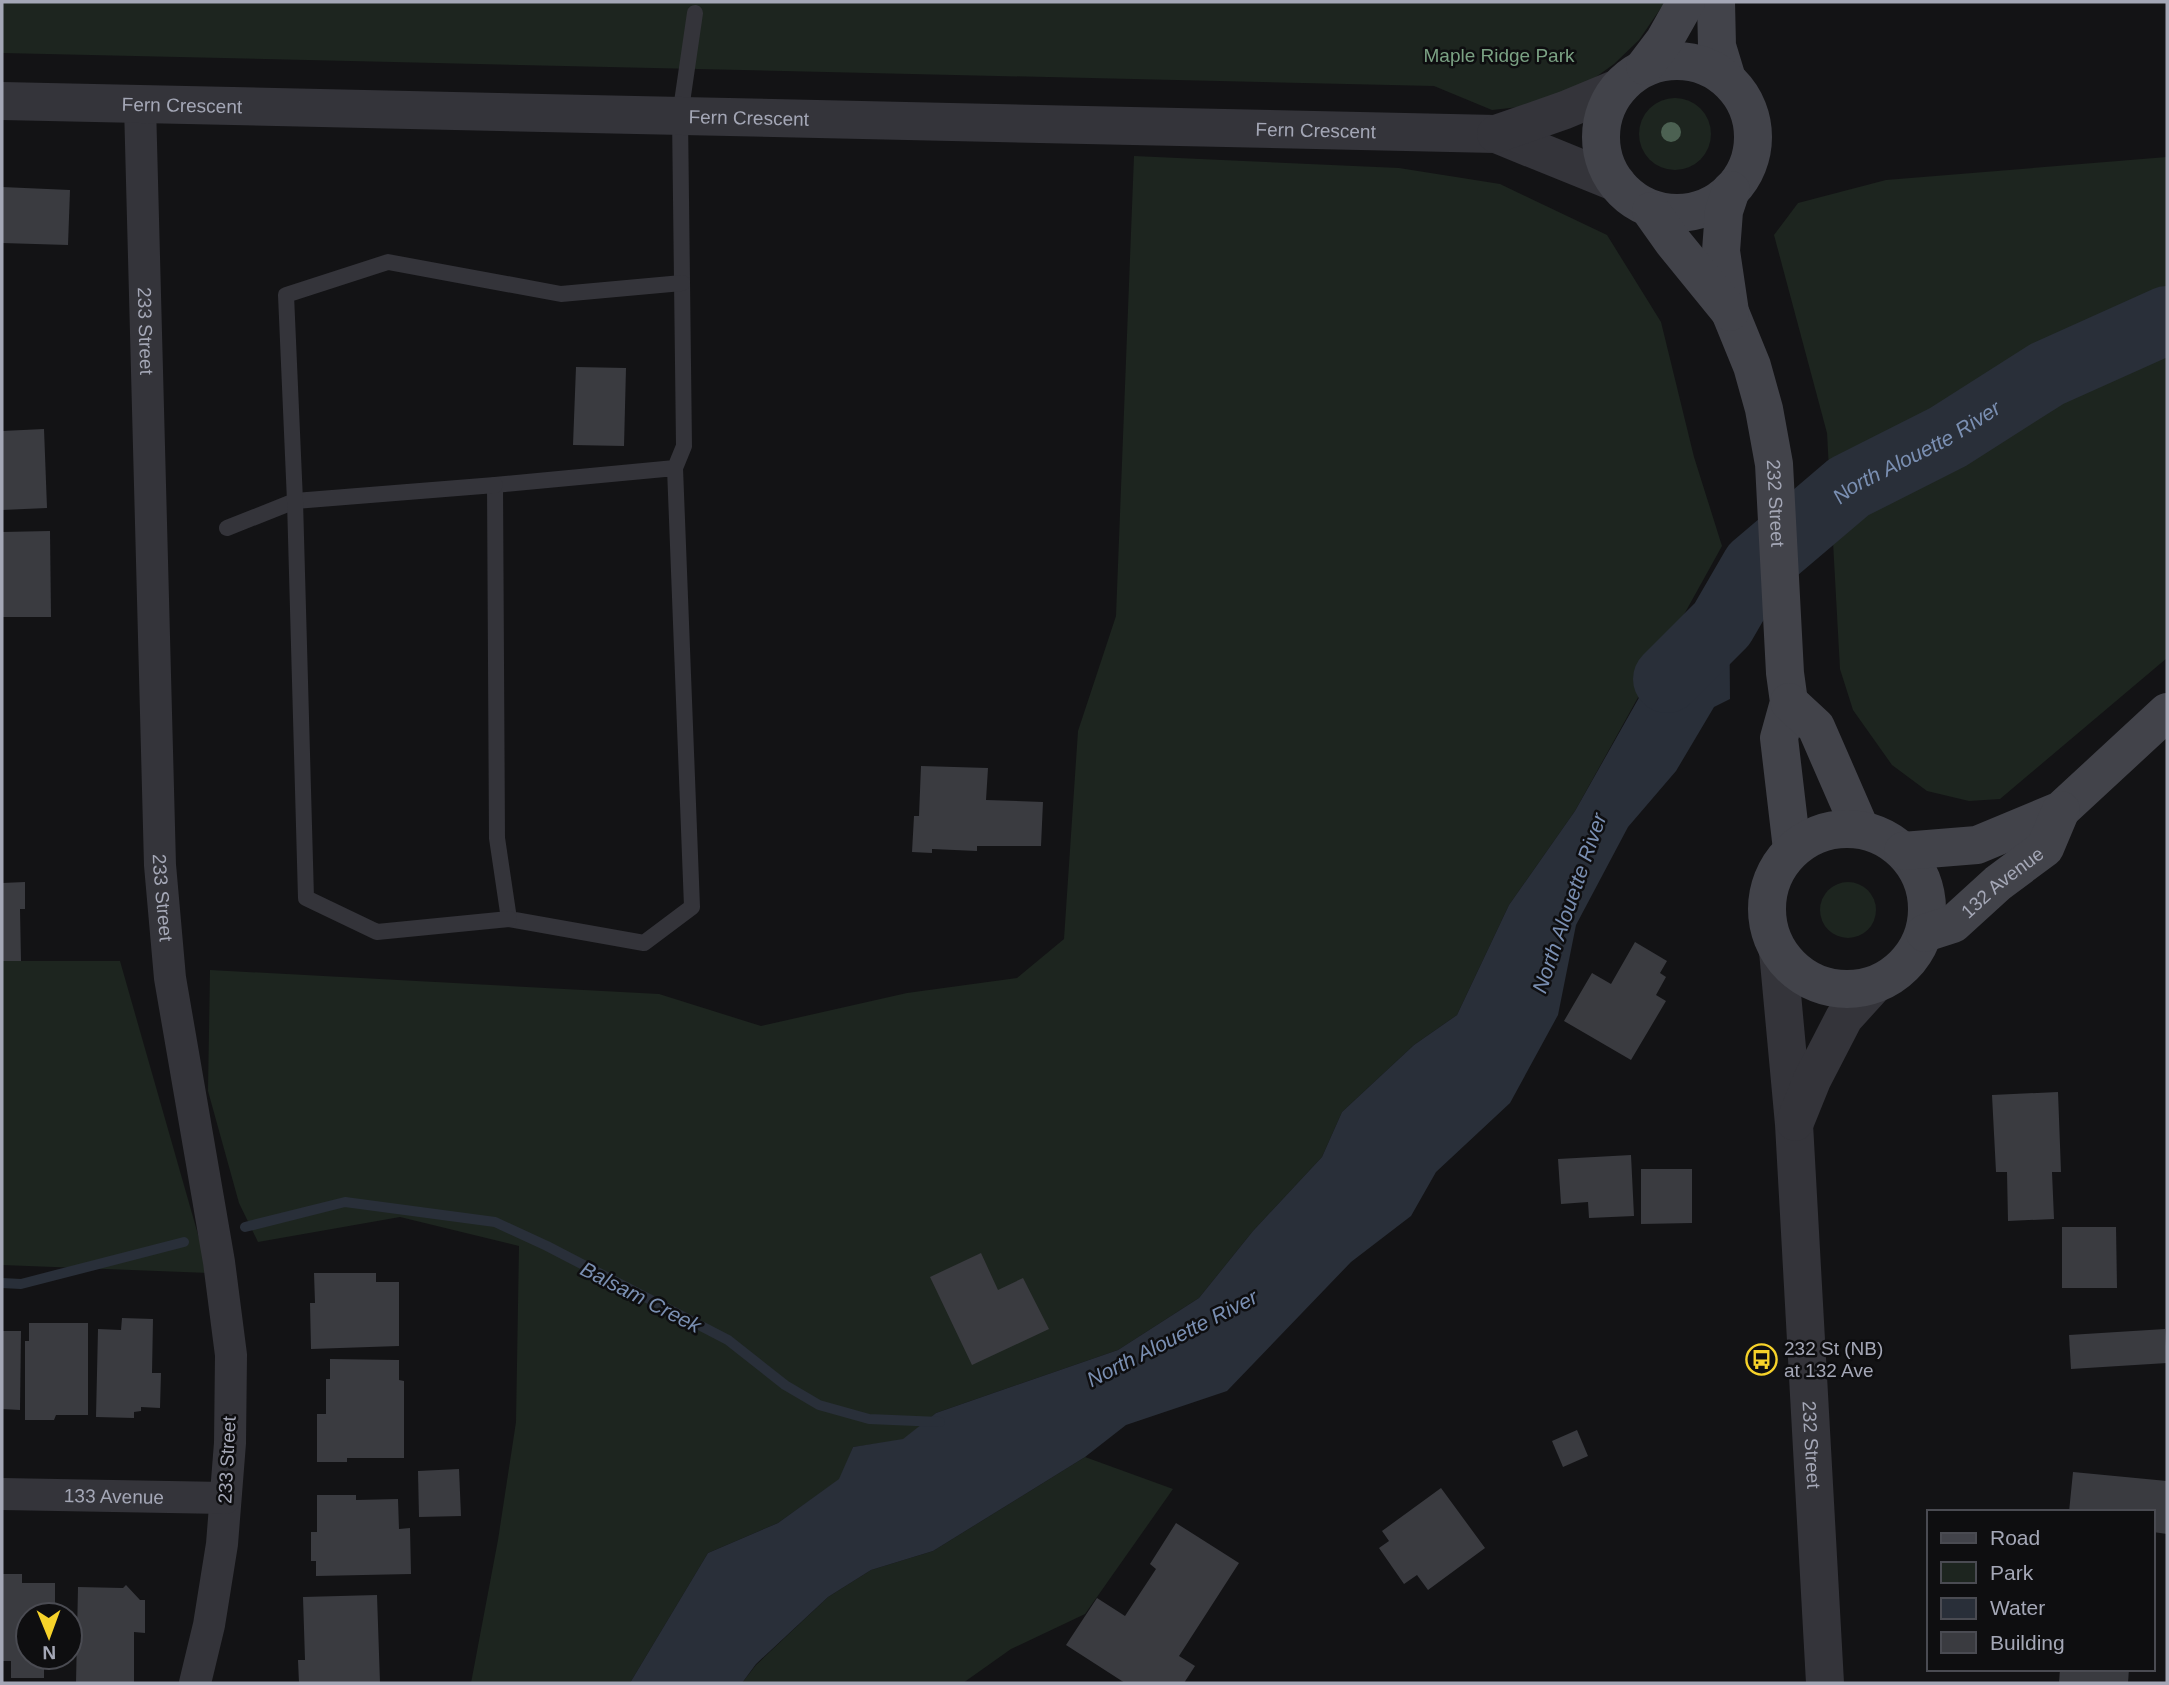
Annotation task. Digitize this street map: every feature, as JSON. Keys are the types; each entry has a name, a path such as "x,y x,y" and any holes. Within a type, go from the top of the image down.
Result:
{"main road":[{"path":"1631,77 1675,60 1703,65 1727,79 1745,101 1753,129 1749,162 1731,190 1709,205 1684,212 1651,211 1617,183 1605,161 1601,136 1605,111 1631,77 1664,41 1686,2"},
{"path":"1716,2 1717,46 1727,79"},
{"name":"232 Street","path":"1731,190 1724,211 1721,251 1730,312 1752,366 1764,409 1774,464 1787,687 1779,738 1792,849"},
{"name":"232 Street","path":"1651,211 1730,312"},
{"path":"1787,687 1816,727 1860,828"},
{"name":"132 Avenue","path":"1903,850 1977,845 2061,810 2167,712"},
{"name":"132 Avenue","path":"1925,933 1953,924 1998,883 2045,848 2061,810"},
{"path":"1860,828 1903,850 1923,878 1929,905 1925,933 1914,956 1896,974 1873,986 1846,990 1820,985 1796,971 1778,951 1767,925 1766,897 1775,871 1792,849 1824,831 1860,828"}],"street":[{"name":"Fern Crescent","path":"2,101 1496,134 1565,110 1631,77"},
{"name":"233 Street","path":"140,105 160,865 170,978 219,1262 231,1355 230,1443 222,1544 209,1625 195,1683"},
{"name":"Fern Crescent","path":"1496,134 1617,183"},
{"name":"232 Street","path":"1778,951 1794,1124 1825,1683"},
{"name":"232 Street","path":"1794,1124 1812,1080 1844,1018 1873,986"},
{"name":"133 Avenue","path":"2,1494 225,1498"}],"lane":[{"path":"682,283 561,294 388,262 286,295 295,501 306,898 377,932 509,919 644,943 692,907 675,468 684,446 680,116 695,13"},
{"path":"227,528 295,501 675,468"},
{"path":"495,485 497,838 509,919"}],"green space":[{"name":"Maple Ridge Park","path":"2,2 1665,2 1639,40 1614,64 1593,79 1529,106 1492,110 1434,86 2,53"},
{"path":"1675,98 1695,104 1705,114 1711,134 1705,154 1695,164 1675,170 1655,164 1645,154 1639,134 1645,114 1655,104"},
{"path":"1134,156 1399,168 1500,184 1607,235 1661,322 1694,457 1722,546 1575,811 1509,905 1457,1015 1414,1045 1342,1112 1322,1157 1253,1231 1199,1298 1118,1350 936,1413 903,1440 853,1447 840,1479 778,1523 708,1553 630,1683 471,1683 498,1540 516,1422 519,1246 400,1217 258,1242 239,1203 208,1091 210,970 659,994 761,1026 907,993 1017,978 1064,939 1078,731 1116,616"},
{"path":"2167,157 2167,658 2000,799 1969,801 1927,791 1892,765 1853,710 1840,669 1827,433 1774,235 1798,203 1886,180"},
{"path":"1842,882 1854,882 1864,886 1872,894 1876,910 1872,926 1864,934 1854,938 1842,938 1832,934 1824,926 1820,916 1820,904 1824,894 1832,886"},
{"path":"2,961 120,961 209,1273 2,1265"},
{"path":"1085,1457 1173,1489 1085,1614 1011,1649 963,1683 742,1683 756,1665 828,1597 871,1570 933,1551"}],"water":[{"path":"1729,595 1730,699 1714,707 1676,771 1628,827 1576,925 1558,1015 1510,1103 1436,1172 1411,1216 1351,1262 1227,1391 1126,1425 1085,1457 933,1551 871,1570 828,1597 756,1664 742,1683 630,1683 708,1553 778,1523 839,1479 853,1447 903,1439 936,1413 1118,1350 1199,1298 1253,1231 1322,1157 1342,1112 1414,1045 1457,1015 1509,905 1575,811 1688,611"}],"building":[{"path":"2,187 70,190 68,245 2,243"},
{"path":"576,367 626,368 624,446 573,445"},
{"path":"44,429 47,508 2,510 2,431"},
{"path":"50,531 51,617 2,617 2,532"},
{"path":"921,766 988,768 986,800 1043,802 1041,846 977,846 977,851 932,849 932,853 912,852 914,816 919,816"},
{"path":"25,882 25,909 20,909 21,961 2,961 2,883"},
{"path":"1635,942 1667,961 1660,973 1666,977 1656,995 1666,1001 1631,1060 1564,1021 1592,973 1611,984"},
{"path":"2058,1092 2061,1172 2052,1172 2054,1219 2008,1221 2007,1172 1996,1172 1992,1095"},
{"path":"1631,1155 1634,1216 1589,1218 1588,1202 1561,1204 1558,1159"},
{"path":"1641,1169 1692,1169 1692,1223 1641,1224"},
{"path":"2062,1227 2116,1227 2117,1288 2062,1288"},
{"path":"981,1253 998,1290 1023,1278 1049,1329 972,1365 930,1277"},
{"path":"314,1273 376,1273 376,1282 399,1282 399,1346 311,1349 310,1303 315,1303"},
{"path":"122,1318 153,1319 152,1373 161,1373 160,1408 141,1407 141,1411 134,1412 134,1418 96,1417 98,1329 121,1330"},
{"path":"29,1323 88,1323 88,1415 56,1415 54,1420 25,1420 25,1341 29,1341"},
{"path":"2165,1329 2167,1363 2071,1369 2069,1335"},
{"path":"2,1331 21,1331 20,1410 2,1409"},
{"path":"330,1359 399,1360 399,1380 404,1381 404,1458 347,1458 347,1462 317,1462 317,1414 326,1414 326,1379 330,1379"},
{"path":"1577,1430 1588,1456 1563,1467 1552,1441"},
{"path":"459,1469 461,1516 419,1517 418,1471"},
{"path":"2073,1472 2167,1481 2167,1534 2155,1532 2155,1510 2069,1510"},
{"path":"1441,1488 1485,1548 1428,1590 1417,1575 1404,1584 1379,1548 1389,1541 1382,1531"},
{"path":"317,1495 356,1495 356,1500 398,1499 399,1529 410,1528 411,1574 316,1576 316,1561 311,1561 311,1532 317,1532"},
{"path":"1176,1523 1239,1563 1179,1656 1195,1666 1184,1683 1125,1683 1066,1645 1097,1598 1125,1616 1156,1569 1150,1564"},
{"path":"2,1574 22,1574 22,1583 55,1583 55,1601 14,1601 14,1671 44,1671 44,1678 11,1678 11,1661 2,1661"},
{"path":"126,1585 140,1600 145,1600 145,1633 134,1632 134,1683 76,1683 76,1671 84,1671 84,1601 78,1601 78,1587 123,1588"},
{"path":"377,1595 380,1683 299,1683 298,1660 305,1660 303,1597"},
{"path":"2060,1671 2129,1671 2128,1683 2059,1683"}],"waterway":[{"name":"North Alouette River","path":"1667,679 1722,624 1755,567 1849,487 1948,437 2047,374 2167,320"},
{"name":"Balsam Creek","path":"245,1227 345,1202 495,1222 728,1340 785,1385 819,1405 869,1419 940,1422"},
{"name":"Balsam Creek","path":"2,1283 21,1284 184,1242"}],"place":[{"name":"232 St (NB) at 132 Ave","path":"1761,1359"}]}
